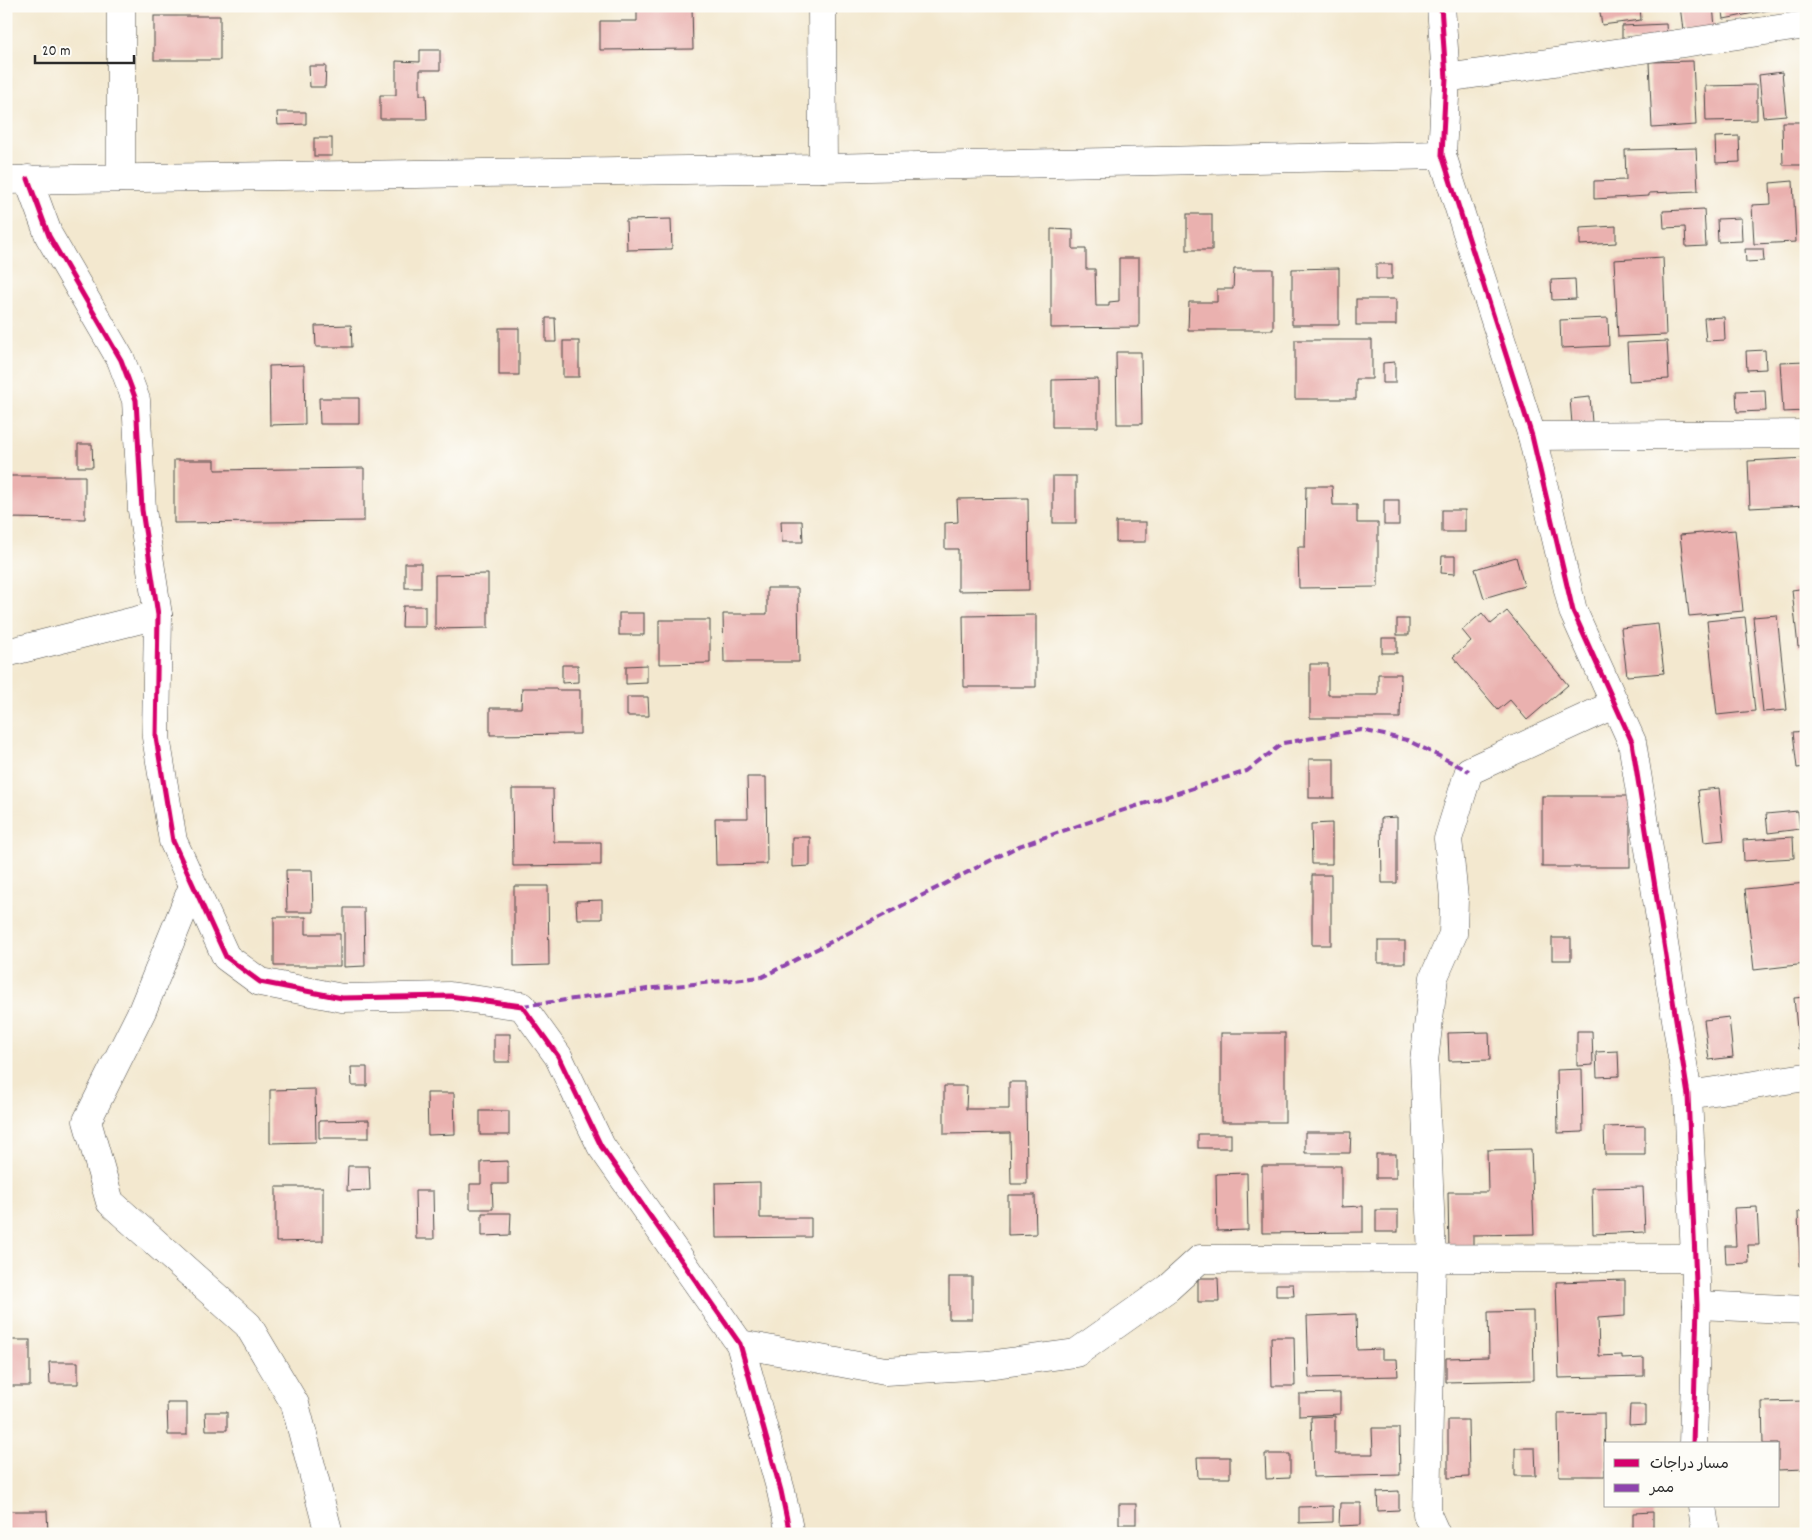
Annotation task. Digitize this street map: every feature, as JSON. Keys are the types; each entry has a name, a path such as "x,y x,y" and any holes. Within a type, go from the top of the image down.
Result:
{"street":[{"path":"121,6 121,178"},
{"path":"822,6 823,168"},
{"path":"1441,6 1446,78 1442,155 1532,436 1573,612 1632,742 1688,1095 1697,1305 1693,1442"},
{"path":"1446,78 1806,25"},
{"path":"790,1534 781,1491 740,1344 601,1146 558,1056 522,1006 450,996 342,998 260,982 226,957 173,841 156,737 158,615 142,510 136,400 121,360 17,179 823,168 1442,155"},
{"path":"1532,436 1806,434"},
{"path":"6,654 158,615"},
{"path":"1436,1534 1427,1514 1432,1258 1424,1061 1434,977 1453,934 1454,898 1448,839 1469,772 1615,704"},
{"path":"193,886 142,1011 87,1122 110,1202 248,1325 281,1380 294,1404 329,1534"},
{"path":"1688,1095 1806,1076"},
{"path":"740,1344 885,1371 987,1365 1076,1353 1168,1288 1200,1259 1695,1258"},
{"path":"1697,1305 1806,1310"},
{"path":"1702,1508 1706,1534"}],"building":[{"path":"637,6 692,6 693,49 600,50 600,21 637,21"},
{"path":"1599,6 1640,6 1641,20 1602,25"},
{"path":"1680,6 1713,6 1715,27 1683,30"},
{"path":"1722,6 1784,6 1784,7 1724,19"},
{"path":"154,16 220,16 220,60 154,60"},
{"path":"1666,24 1667,39 1622,41 1622,26"},
{"path":"420,50 440,50 440,70 420,70 420,95 426,95 427,119 380,119 380,95 396,95 396,61 420,62"},
{"path":"1693,61 1696,125 1652,128 1649,62"},
{"path":"309,66 326,66 325,87 310,87"},
{"path":"1782,72 1786,115 1763,117 1759,75"},
{"path":"1757,85 1757,120 1706,121 1705,86"},
{"path":"277,112 306,112 306,124 278,125"},
{"path":"1782,122 1803,122 1803,165 1783,165"},
{"path":"1739,136 1740,162 1716,163 1715,137"},
{"path":"314,138 332,138 332,156 314,156"},
{"path":"1696,148 1698,191 1649,193 1649,196 1594,199 1594,181 1626,180 1625,150"},
{"path":"1793,181 1796,242 1754,244 1752,205 1771,204 1770,183"},
{"path":"1704,209 1706,246 1686,247 1685,227 1664,228 1663,211"},
{"path":"1187,214 1212,214 1212,250 1187,250"},
{"path":"1741,218 1742,241 1718,242 1717,219"},
{"path":"671,219 672,249 627,250 626,220"},
{"path":"1616,226 1616,243 1580,245 1580,228"},
{"path":"1051,229 1073,230 1073,249 1086,249 1086,269 1095,269 1096,306 1109,306 1109,302 1119,301 1119,258 1139,258 1139,327 1051,328"},
{"path":"1745,249 1763,249 1764,261 1746,262"},
{"path":"1663,257 1666,335 1618,337 1614,260"},
{"path":"1376,264 1392,264 1392,279 1376,279"},
{"path":"1339,268 1339,325 1292,325 1292,269"},
{"path":"1234,269 1273,269 1273,330 1188,330 1189,302 1217,302 1217,289 1233,289"},
{"path":"1575,279 1576,299 1552,300 1551,280"},
{"path":"1356,299 1396,299 1396,325 1356,325"},
{"path":"1724,317 1725,340 1706,341 1704,318"},
{"path":"546,318 555,318 556,342 546,342"},
{"path":"1608,318 1609,346 1561,348 1560,320"},
{"path":"351,325 352,347 316,347 315,326"},
{"path":"499,328 519,328 519,375 499,375"},
{"path":"1295,340 1372,340 1372,379 1356,379 1356,399 1295,399"},
{"path":"563,341 579,341 579,377 563,377"},
{"path":"1667,341 1669,379 1629,381 1627,343"},
{"path":"1765,350 1766,369 1747,370 1746,351"},
{"path":"1116,352 1141,352 1142,424 1117,424"},
{"path":"1806,361 1806,411 1783,412 1780,362"},
{"path":"1395,362 1395,383 1383,383 1383,363"},
{"path":"304,365 305,424 270,425 269,366"},
{"path":"1098,379 1098,427 1052,427 1052,380"},
{"path":"1765,390 1766,411 1737,412 1736,391"},
{"path":"1590,397 1592,423 1572,424 1570,399"},
{"path":"319,398 359,398 359,424 320,424"},
{"path":"78,444 92,444 93,467 78,467"},
{"path":"1806,458 1806,505 1750,508 1748,461"},
{"path":"174,460 215,460 215,470 364,468 364,521 174,523"},
{"path":"6,476 85,476 85,519 6,518"},
{"path":"1053,476 1076,476 1076,523 1053,523"},
{"path":"1306,486 1332,486 1333,505 1357,505 1357,523 1378,523 1378,587 1299,588 1298,547 1305,547"},
{"path":"1028,498 1029,590 958,591 958,549 945,549 945,523 958,522 957,499"},
{"path":"1384,500 1399,500 1399,525 1384,525"},
{"path":"1442,510 1465,510 1465,532 1442,532"},
{"path":"781,521 802,521 803,542 782,542"},
{"path":"1116,522 1146,522 1146,542 1116,542"},
{"path":"1735,530 1743,611 1689,616 1680,535"},
{"path":"1442,556 1455,556 1455,574 1441,573"},
{"path":"1516,557 1524,586 1484,598 1475,569"},
{"path":"405,563 421,563 421,588 405,588"},
{"path":"488,574 488,628 435,629 435,575"},
{"path":"767,588 798,588 799,662 724,662 723,614 767,614"},
{"path":"1806,588 1806,646 1798,647 1792,590"},
{"path":"403,606 425,606 425,627 402,627"},
{"path":"1507,611 1568,685 1527,720 1510,700 1498,710 1453,657 1471,641 1462,630 1482,613 1491,624"},
{"path":"619,613 644,613 644,635 619,635"},
{"path":"1036,615 1036,687 964,687 963,616"},
{"path":"1777,615 1787,710 1763,712 1753,617"},
{"path":"1745,617 1755,711 1717,715 1707,621"},
{"path":"1397,619 1409,619 1409,635 1397,635"},
{"path":"659,620 710,620 710,663 659,664"},
{"path":"1658,624 1664,673 1627,676 1621,628"},
{"path":"1382,638 1397,638 1397,653 1382,653"},
{"path":"1310,664 1328,664 1328,695 1378,695 1378,674 1401,674 1400,718 1310,718"},
{"path":"562,665 578,665 578,682 562,683"},
{"path":"647,665 647,683 626,684 626,666"},
{"path":"522,688 580,690 580,734 490,735 490,708 521,708"},
{"path":"627,697 648,697 649,716 627,716"},
{"path":"1806,731 1806,767 1797,768 1793,732"},
{"path":"1309,759 1334,759 1334,798 1309,798"},
{"path":"747,777 766,777 767,864 716,865 715,818 748,818"},
{"path":"1719,788 1724,840 1704,842 1698,790"},
{"path":"512,789 553,789 554,842 601,842 601,865 513,866"},
{"path":"1542,796 1630,796 1630,867 1542,867"},
{"path":"1798,811 1800,829 1768,833 1766,814"},
{"path":"1397,817 1397,883 1382,883 1381,818"},
{"path":"1332,823 1332,864 1312,864 1311,824"},
{"path":"792,837 810,837 810,866 792,867"},
{"path":"1793,837 1794,858 1744,861 1743,840"},
{"path":"286,870 312,870 313,912 287,912"},
{"path":"1312,875 1331,875 1331,945 1312,945"},
{"path":"1806,883 1806,964 1754,970 1745,889"},
{"path":"514,886 548,886 549,965 514,966"},
{"path":"602,900 602,919 577,919 576,901"},
{"path":"344,908 364,908 365,966 344,967"},
{"path":"274,917 306,917 306,934 340,934 340,966 274,966"},
{"path":"1552,938 1571,938 1571,960 1552,960"},
{"path":"1378,941 1405,941 1405,963 1378,963"},
{"path":"1806,997 1806,1048 1799,1049 1794,998"},
{"path":"1729,1017 1733,1057 1709,1060 1704,1020"},
{"path":"1577,1031 1592,1031 1593,1065 1577,1066"},
{"path":"1489,1032 1490,1060 1449,1061 1448,1033"},
{"path":"1221,1033 1285,1033 1285,1122 1221,1122"},
{"path":"494,1034 510,1034 510,1062 494,1062"},
{"path":"1618,1051 1619,1076 1597,1077 1596,1052"},
{"path":"351,1067 367,1067 367,1086 352,1086"},
{"path":"1582,1069 1583,1132 1558,1133 1557,1070"},
{"path":"1009,1082 1026,1082 1027,1184 1011,1184 1010,1133 944,1134 944,1086 967,1086 966,1109 1009,1109"},
{"path":"315,1089 316,1142 270,1143 270,1090"},
{"path":"427,1093 454,1093 455,1134 428,1135"},
{"path":"480,1111 509,1111 509,1135 480,1135"},
{"path":"369,1120 369,1138 319,1138 319,1121"},
{"path":"1645,1126 1645,1155 1605,1155 1604,1127"},
{"path":"1305,1132 1351,1132 1350,1153 1305,1153"},
{"path":"1198,1134 1231,1134 1231,1148 1198,1148"},
{"path":"1531,1149 1534,1234 1473,1235 1473,1251 1449,1252 1448,1192 1488,1192 1487,1150"},
{"path":"1376,1154 1396,1154 1396,1178 1376,1178"},
{"path":"508,1161 508,1184 492,1184 493,1209 470,1209 470,1184 481,1184 481,1162"},
{"path":"348,1166 369,1166 370,1190 347,1191"},
{"path":"1262,1166 1341,1166 1341,1207 1363,1206 1363,1232 1262,1233"},
{"path":"1247,1173 1248,1230 1217,1231 1216,1174"},
{"path":"760,1182 760,1218 811,1218 811,1237 716,1238 715,1183"},
{"path":"276,1187 323,1187 323,1241 276,1242"},
{"path":"1643,1187 1645,1232 1593,1234 1592,1188"},
{"path":"415,1191 433,1191 434,1239 416,1239"},
{"path":"1008,1195 1035,1195 1036,1234 1008,1235"},
{"path":"1757,1207 1759,1245 1748,1245 1749,1263 1726,1264 1725,1246 1736,1246 1734,1208"},
{"path":"1376,1210 1398,1210 1398,1232 1376,1232"},
{"path":"1806,1211 1806,1265 1800,1266 1798,1212"},
{"path":"482,1213 511,1213 510,1235 482,1236"},
{"path":"949,1277 972,1277 972,1319 949,1319"},
{"path":"1198,1278 1218,1278 1219,1302 1198,1302"},
{"path":"1625,1280 1625,1316 1598,1318 1599,1356 1622,1355 1622,1359 1644,1358 1644,1376 1559,1378 1556,1282"},
{"path":"1276,1284 1293,1284 1294,1296 1276,1296"},
{"path":"1533,1311 1534,1380 1446,1382 1446,1358 1489,1357 1488,1312"},
{"path":"1356,1314 1357,1350 1382,1349 1382,1359 1397,1359 1398,1376 1309,1378 1307,1316"},
{"path":"1271,1337 1294,1337 1295,1386 1272,1386"},
{"path":"6,1340 30,1340 30,1386 6,1386"},
{"path":"49,1362 78,1362 78,1384 50,1384"},
{"path":"1340,1393 1340,1414 1299,1416 1299,1394"},
{"path":"1806,1401 1806,1469 1780,1470 1780,1442 1763,1442 1762,1402"},
{"path":"167,1403 187,1403 187,1435 168,1435"},
{"path":"1630,1405 1646,1405 1646,1424 1629,1425"},
{"path":"205,1412 227,1412 227,1430 206,1430"},
{"path":"1604,1413 1604,1476 1559,1476 1558,1414"},
{"path":"1335,1416 1335,1454 1373,1454 1372,1428 1399,1428 1400,1475 1313,1477 1311,1417"},
{"path":"1448,1420 1468,1420 1469,1477 1448,1478"},
{"path":"1515,1448 1535,1448 1536,1476 1515,1476"},
{"path":"1265,1454 1290,1454 1290,1478 1266,1479"},
{"path":"1197,1457 1230,1457 1230,1478 1198,1478"},
{"path":"1399,1491 1399,1510 1378,1511 1377,1492"},
{"path":"1340,1503 1361,1503 1361,1525 1339,1526"},
{"path":"1119,1504 1136,1504 1136,1524 1119,1524"},
{"path":"1333,1506 1333,1522 1299,1523 1299,1507"},
{"path":"6,1511 47,1511 48,1534 6,1534"},
{"path":"1653,1512 1653,1532 1633,1532 1633,1513"}],"marked path":[{"path":"522,1006 655,988 762,977 1019,846 1247,771 1283,743 1361,730 1407,740 1469,771"}],"cycle path":[{"path":"1441,6 1446,78 1442,155 1532,436 1573,611 1632,742 1688,1095 1697,1305 1693,1442"},
{"path":"28,179 49,236 121,360 136,400 142,510 158,615 156,737 173,841 226,957 260,982 342,998 450,996 522,1006 558,1056 601,1146 740,1344 781,1491 790,1534"}]}
